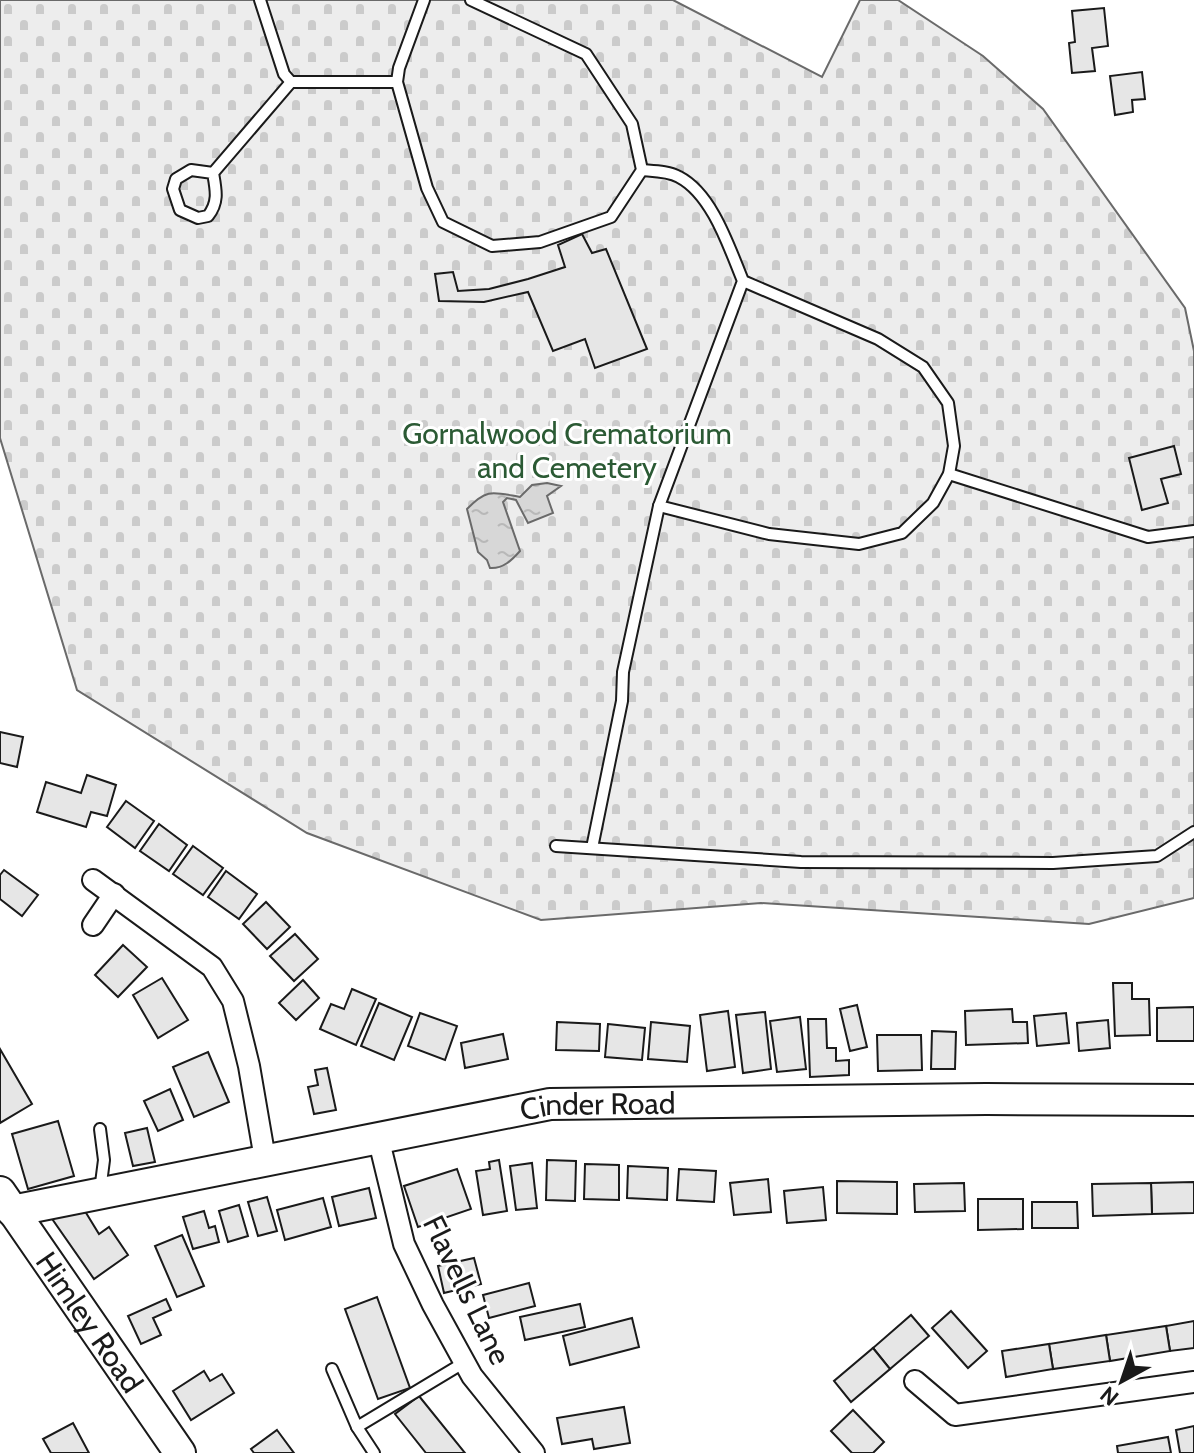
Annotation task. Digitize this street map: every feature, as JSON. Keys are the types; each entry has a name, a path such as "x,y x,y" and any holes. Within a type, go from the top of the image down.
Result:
{"main road":[{"name":"Cinder Road","path":"4,1208 100,1193 550,1104 1194,1100"},
{"name":"Himley Road","path":"4,1208 180,1453"}],"street":[{"path":"93,880 212,967 233,1001 249,1066 265,1159"},
{"path":"93,925 114,894"},
{"name":"Flavells Lane","path":"378,1137 404,1244 472,1376 534,1453"},
{"path":"915,1381 955,1415 1194,1382"}],"lane":[{"path":"260,0 284,74 291,82 397,82"},
{"path":"424,0 399,68 397,82 427,188 443,222 492,246 540,242 611,217 642,170 632,124 586,54 471,0"},
{"path":"213,173 291,82"},
{"path":"191,170 213,173 217,195 208,216 198,218 180,210 173,189 176,179 191,170"},
{"path":"592,848 622,701 623,672 659,506 743,281 723,232 695,187 676,175 642,170"},
{"path":"659,506 769,534 859,544 902,533 933,503 949,474 954,446 948,403 923,367 878,339 743,281"},
{"path":"949,474 1148,537 1194,531"},
{"path":"556,846 801,862 1053,863 1157,856 1194,832"},
{"path":"100,1129 104,1160 100,1193"},
{"path":"357,1427 465,1362"},
{"path":"332,1369 357,1427 374,1453"}],"green space":[{"name":"Gornalwood Crematorium and Cemetery","path":"0,0 673,0 822,77 860,0 898,0 983,56 1043,109 1185,308 1194,351 1194,898 1089,924 761,903 541,920 307,833 77,690 0,438"}],"water":[{"path":"547,483 561,486 547,496 553,513 528,523 516,500 507,498 503,502 520,551 503,565 490,568 478,552 467,509 491,493 520,497 532,485"}],"building":[{"path":"1104,8 1108,46 1092,48 1095,71 1072,73 1069,43 1075,42 1072,11"},
{"path":"1142,72 1145,99 1132,100 1133,112 1115,115 1110,76"},
{"path":"582,234 592,253 606,249 647,349 595,368 585,339 553,351 528,292 484,302 439,301 435,274 453,272 458,291 489,289 528,279 565,267 558,245"},
{"path":"1174,446 1181,474 1161,479 1168,503 1142,510 1129,458"},
{"path":"0,732 23,737 17,767 0,763"},
{"path":"87,775 116,785 107,816 91,812 86,827 37,812 46,782 81,793"},
{"path":"126,801 154,821 135,848 107,827"},
{"path":"159,824 187,845 169,871 140,851"},
{"path":"193,846 223,868 203,895 173,874"},
{"path":"4,870 38,895 22,916 0,899 0,875"},
{"path":"226,871 257,894 239,919 208,897"},
{"path":"266,902 290,927 267,949 243,924"},
{"path":"295,934 318,959 294,981 270,956"},
{"path":"123,945 147,967 118,997 95,975"},
{"path":"162,978 188,1020 158,1038 133,995"},
{"path":"303,980 319,998 296,1020 279,1003"},
{"path":"1113,983 1132,983 1132,999 1149,999 1150,1035 1115,1036"},
{"path":"352,989 376,999 356,1045 320,1029 331,1004 344,1009"},
{"path":"379,1003 412,1017 394,1060 361,1046"},
{"path":"857,1005 867,1047 850,1051 840,1009"},
{"path":"1194,1007 1194,1041 1157,1041 1157,1008"},
{"path":"1012,1009 1013,1022 1027,1022 1028,1043 966,1045 965,1011"},
{"path":"728,1011 735,1067 707,1071 700,1015"},
{"path":"765,1012 771,1069 743,1073 736,1015"},
{"path":"420,1013 457,1026 445,1060 408,1046"},
{"path":"1066,1013 1069,1043 1037,1046 1034,1016"},
{"path":"800,1017 806,1069 777,1072 770,1021"},
{"path":"808,1019 826,1019 827,1048 836,1048 836,1061 849,1060 849,1075 810,1077"},
{"path":"1108,1020 1110,1048 1079,1051 1077,1023"},
{"path":"557,1022 600,1024 599,1051 556,1050"},
{"path":"651,1022 690,1026 687,1062 648,1059"},
{"path":"608,1024 645,1028 642,1060 605,1057"},
{"path":"932,1031 956,1032 955,1069 931,1069"},
{"path":"503,1034 508,1059 465,1068 461,1043"},
{"path":"877,1035 921,1035 922,1070 878,1071"},
{"path":"0,1049 32,1104 0,1123"},
{"path":"208,1052 229,1102 194,1117 173,1067"},
{"path":"327,1068 336,1110 314,1114 308,1087 318,1085 315,1070"},
{"path":"170,1089 183,1120 158,1131 144,1101"},
{"path":"58,1121 74,1176 28,1189 12,1134"},
{"path":"147,1128 155,1162 133,1166 125,1133"},
{"path":"499,1160 507,1211 483,1215 476,1171 490,1169 489,1162"},
{"path":"547,1160 576,1161 575,1201 546,1200"},
{"path":"532,1163 537,1208 516,1210 510,1166"},
{"path":"585,1164 619,1165 619,1200 584,1199"},
{"path":"628,1166 668,1168 667,1200 627,1198"},
{"path":"457,1169 471,1209 418,1227 404,1186"},
{"path":"679,1169 716,1171 714,1202 677,1200"},
{"path":"768,1179 771,1212 734,1215 730,1183"},
{"path":"837,1181 897,1182 897,1214 837,1213"},
{"path":"1194,1182 1194,1213 1152,1214 1151,1183"},
{"path":"964,1183 965,1211 915,1212 914,1184"},
{"path":"1151,1183 1152,1214 1093,1216 1092,1184"},
{"path":"823,1187 826,1220 787,1223 784,1191"},
{"path":"369,1188 376,1218 339,1226 332,1197"},
{"path":"267,1197 277,1231 258,1236 248,1202"},
{"path":"323,1198 331,1227 285,1240 277,1210"},
{"path":"978,1199 1023,1199 1023,1229 978,1230"},
{"path":"1032,1202 1077,1202 1078,1228 1032,1228"},
{"path":"80,1203 99,1234 109,1227 128,1255 94,1279 48,1213"},
{"path":"239,1205 248,1236 228,1242 219,1211"},
{"path":"204,1211 209,1228 215,1226 219,1242 193,1249 183,1217"},
{"path":"182,1235 204,1286 177,1297 155,1246"},
{"path":"474,1258 481,1284 444,1293 438,1266"},
{"path":"529,1283 535,1306 489,1318 483,1295"},
{"path":"377,1297 410,1388 378,1399 345,1309"},
{"path":"166,1299 171,1310 153,1318 161,1335 141,1344 128,1316"},
{"path":"580,1304 585,1327 525,1340 520,1317"},
{"path":"951,1311 987,1351 968,1368 932,1328"},
{"path":"911,1315 929,1336 890,1369 873,1348"},
{"path":"632,1318 639,1347 570,1365 563,1336"},
{"path":"1194,1321 1194,1348 1170,1351 1166,1326"},
{"path":"1166,1326 1170,1351 1110,1361 1106,1335"},
{"path":"1106,1335 1110,1361 1053,1369 1049,1344"},
{"path":"1049,1344 1053,1369 1006,1377 1002,1351"},
{"path":"873,1348 890,1369 851,1402 834,1381"},
{"path":"204,1371 210,1381 222,1374 234,1393 191,1420 173,1391"},
{"path":"419,1396 465,1453 426,1453 395,1414"},
{"path":"624,1407 630,1443 594,1449 592,1439 562,1444 557,1418"},
{"path":"853,1410 884,1442 873,1453 852,1453 831,1431"},
{"path":"73,1423 89,1453 51,1453 43,1439"},
{"path":"1194,1426 1194,1453 1180,1453 1176,1430"},
{"path":"277,1430 294,1453 254,1453 251,1449"},
{"path":"1168,1437 1171,1453 1118,1453 1117,1446"}]}
